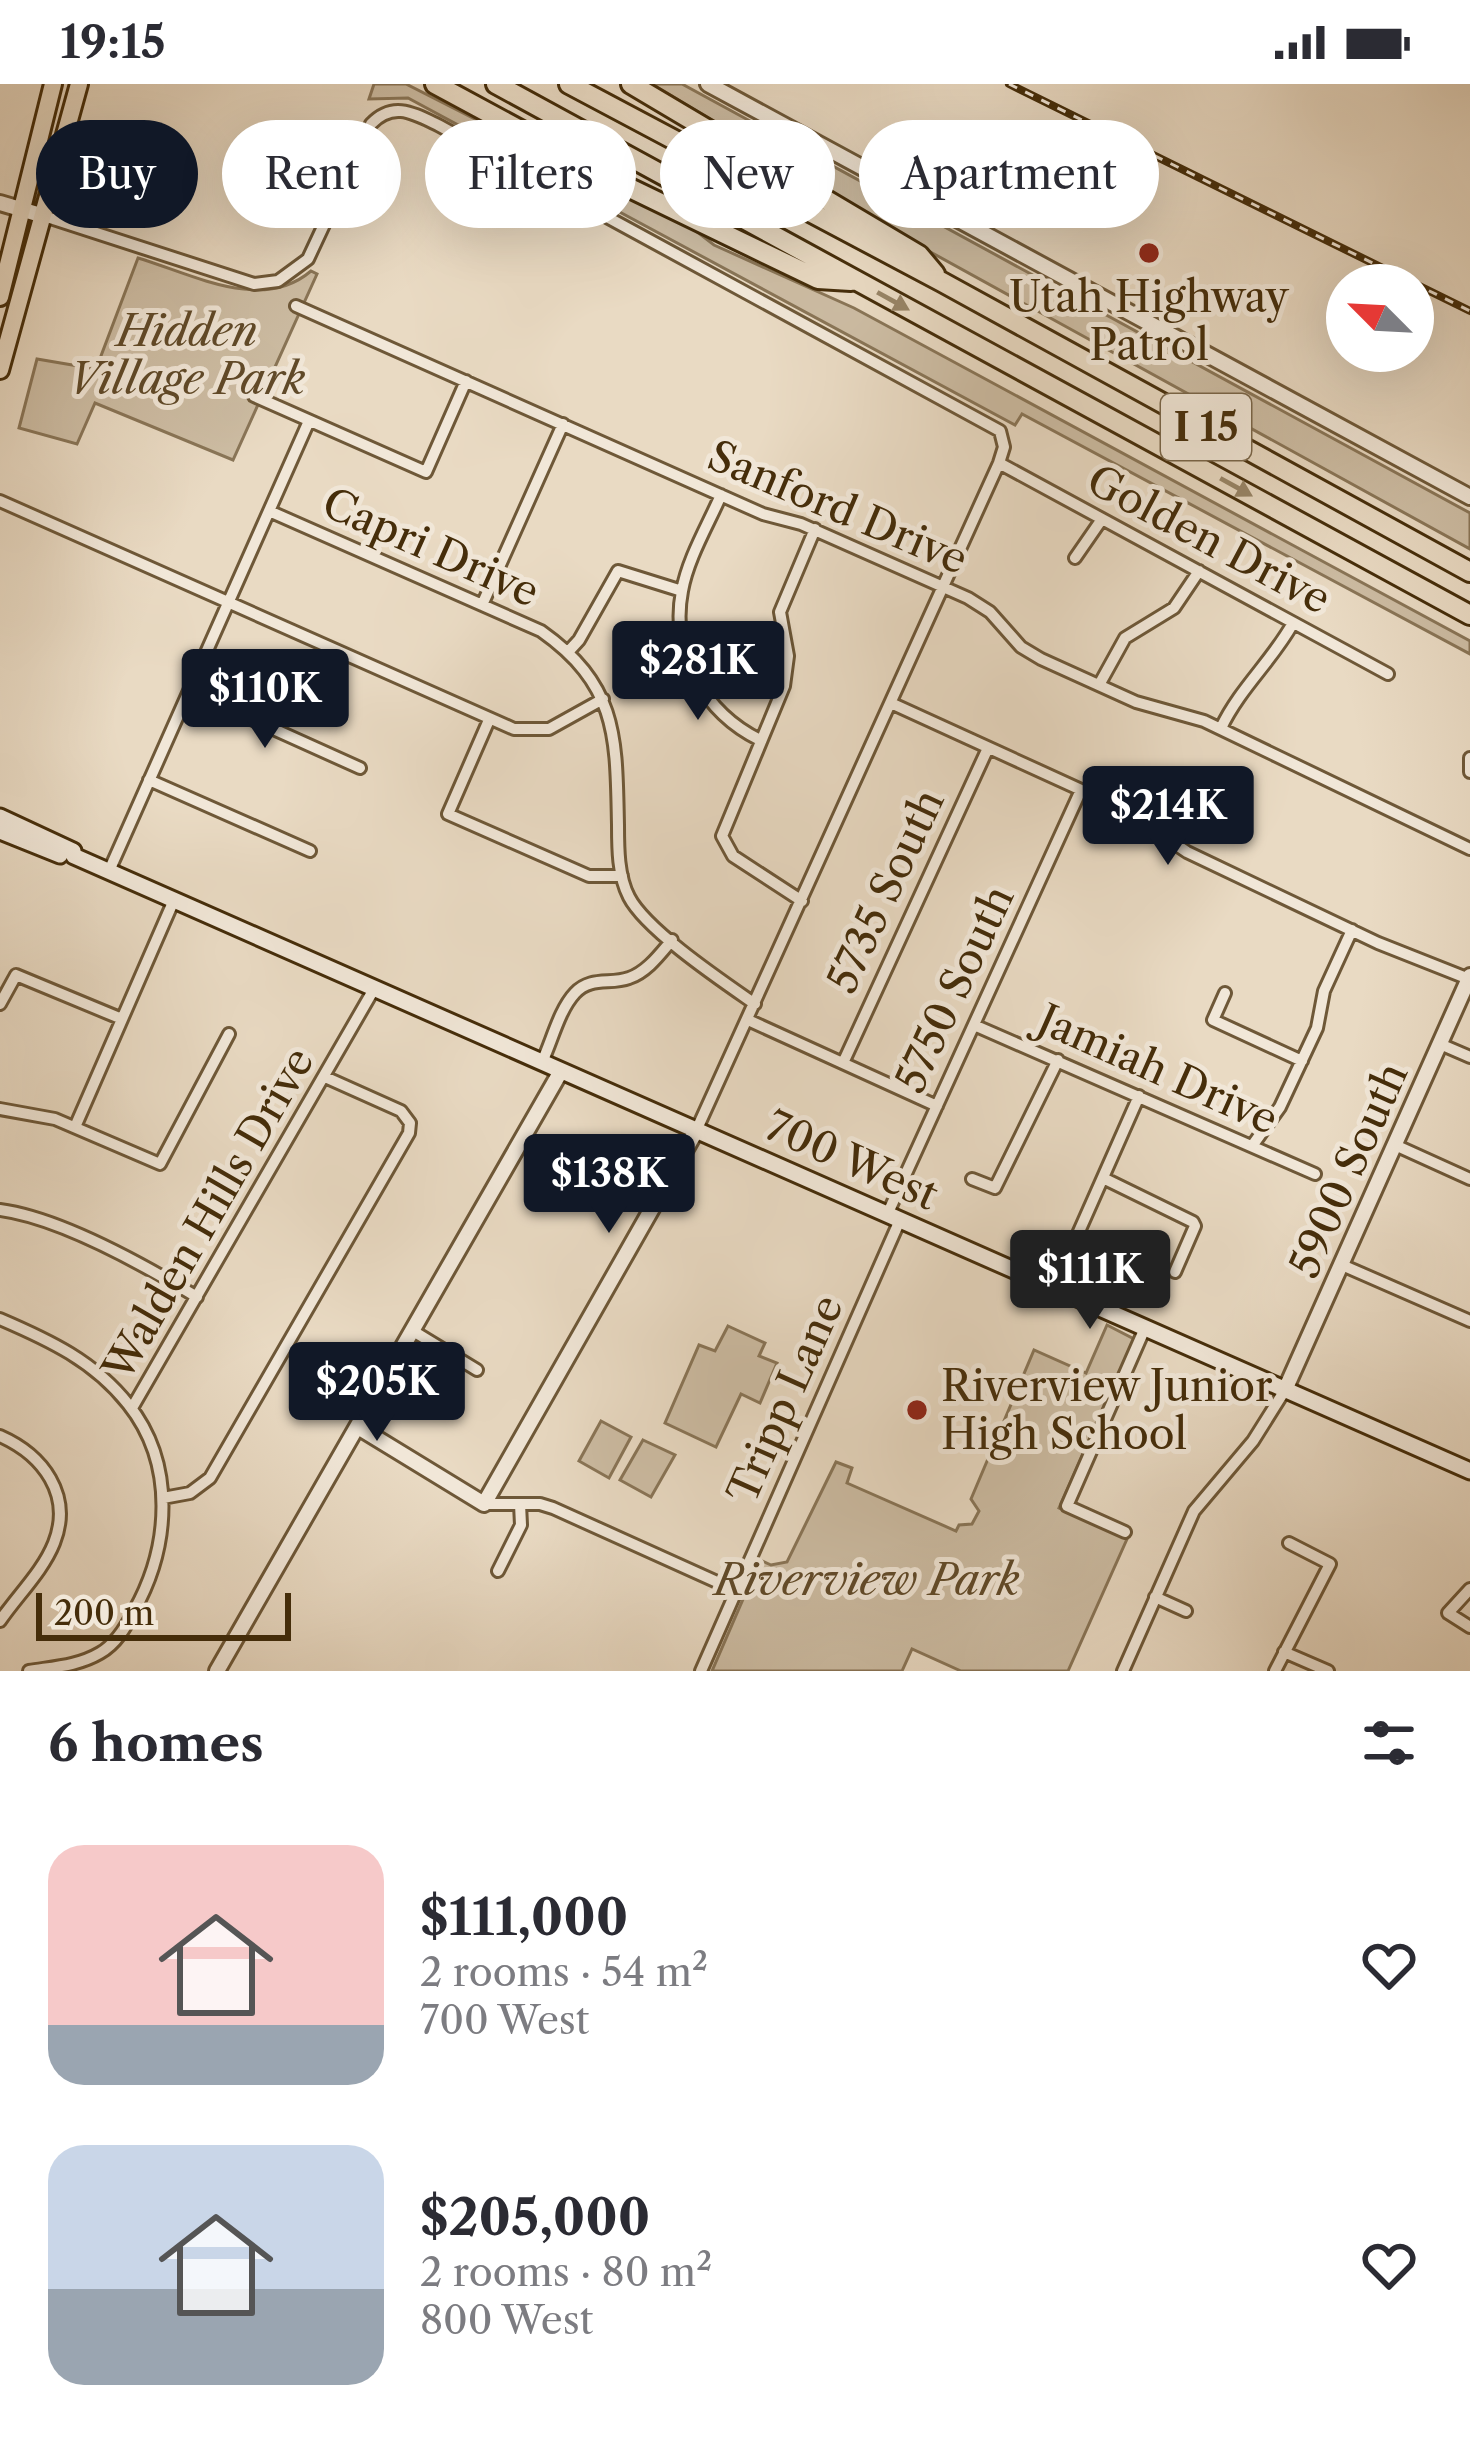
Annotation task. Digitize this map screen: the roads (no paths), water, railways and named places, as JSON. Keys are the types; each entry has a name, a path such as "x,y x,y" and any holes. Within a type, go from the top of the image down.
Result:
{"highway":[{"path":"435,84 609,178 818,280 858,282"},
{"name":"I 15","path":"496,84 1470,615"},
{"name":"I 15","path":"569,84 1470,572"},
{"path":"631,84 919,255 942,282"}],"main road":[{"path":"0,297 53,84"},
{"path":"69,120 79,84"},
{"path":"0,370 41,228"},
{"name":"700 West","path":"0,817 73,851 74,856"},
{"name":"700 West","path":"2,838 74,856 109,871 1470,1471"}],"street":[{"path":"708,84 739,93 1470,497"},
{"path":"81,228 254,284 278,281 308,259 371,124 388,111 402,110 438,124 980,418 1004,436 999,463 945,587 697,1131 484,1504"},
{"path":"0,202 36,214"},
{"name":"Sanford Drive","path":"296,306 763,514 815,530 945,587 990,612 1031,654 1149,706 1221,728 1470,848"},
{"path":"254,396 426,472 466,381"},
{"path":"109,871 309,421"},
{"path":"482,605 563,424"},
{"name":"Golden Drive","path":"999,463 1388,674"},
{"path":"722,495 682,591 682,640 694,678 724,716 760,740"},
{"path":"0,501 514,729 539,732 568,721 602,699"},
{"name":"Capri Drive","path":"269,511 541,631 568,652 602,699 618,750 622,876"},
{"path":"1075,559 1102,519"},
{"path":"802,901 733,856 722,836 788,673 780,612 815,530"},
{"path":"568,652 618,571 682,591"},
{"path":"1099,685 1125,638 1174,608 1199,572"},
{"path":"1221,728 1238,694 1275,655 1293,623"},
{"path":"189,692 360,768"},
{"path":"893,704 1125,810 1187,852 1352,930 1469,977"},
{"path":"489,720 448,814 589,876 622,876 640,912 754,1004"},
{"name":"5735 South","path":"843,1063 988,748"},
{"path":"1470,758 1470,772"},
{"path":"149,780 310,851"},
{"name":"5750 South","path":"894,1217 937,1106 1081,790"},
{"path":"75,1127 174,900"},
{"path":"1252,1146 1280,1107 1302,1061 1320,1019 1326,986 1352,930"},
{"path":"542,1062 580,988 638,974 672,940"},
{"path":"0,1004 16,975 122,1019"},
{"name":"5900 South","path":"1285,1390 1469,977"},
{"name":"Walden Hills Drive","path":"29,1671 83,1666 116,1640 147,1588 161,1537 163,1498 156,1458 132,1408 374,989"},
{"path":"1225,993 1213,1020 1302,1061"},
{"path":"748,1019 937,1106"},
{"name":"Jamiah Drive","path":"974,1025 1315,1174"},
{"path":"0,1109 43,1116 160,1163 229,1034"},
{"path":"1440,1044 1470,1057"},
{"path":"972,1179 995,1188 1058,1060"},
{"path":"218,1671 561,1071"},
{"path":"163,1498 197,1490 218,1467 410,1133 410,1123 401,1111 325,1077"},
{"path":"1054,1288 1139,1096"},
{"path":"1395,1145 1470,1179"},
{"path":"1103,1178 1193,1222 1174,1272"},
{"path":"0,1210 28,1215 127,1258 197,1297"},
{"name":"Tripp Lane","path":"701,1671 894,1217"},
{"path":"1342,1264 1470,1321"},
{"path":"0,1318 82,1359 132,1408"},
{"path":"1125,1532 1067,1506 1145,1328"},
{"path":"413,1331 477,1370"},
{"path":"1123,1671 1194,1511 1253,1441 1285,1390"},
{"path":"358,1427 484,1504 553,1508 737,1591"},
{"path":"0,1436 24,1448 44,1468 55,1486 60,1513 47,1556 0,1621"},
{"path":"498,1571 520,1525 520,1504"},
{"path":"1275,1671 1330,1564 1289,1543"},
{"path":"1470,1589 1448,1613 1470,1627"},
{"path":"1155,1597 1186,1611"},
{"path":"1284,1652 1328,1671"}],"railway":[{"path":"1009,84 1470,311"}],"place":[{"name":"Utah Highway Patrol","path":"1149,253"},
{"name":"Riverview Junior High School","path":"917,1410"}],"park label":[{"name":"Hidden Village Park","path":"187,355"},
{"name":"Riverview Park","path":"867,1580"}]}
